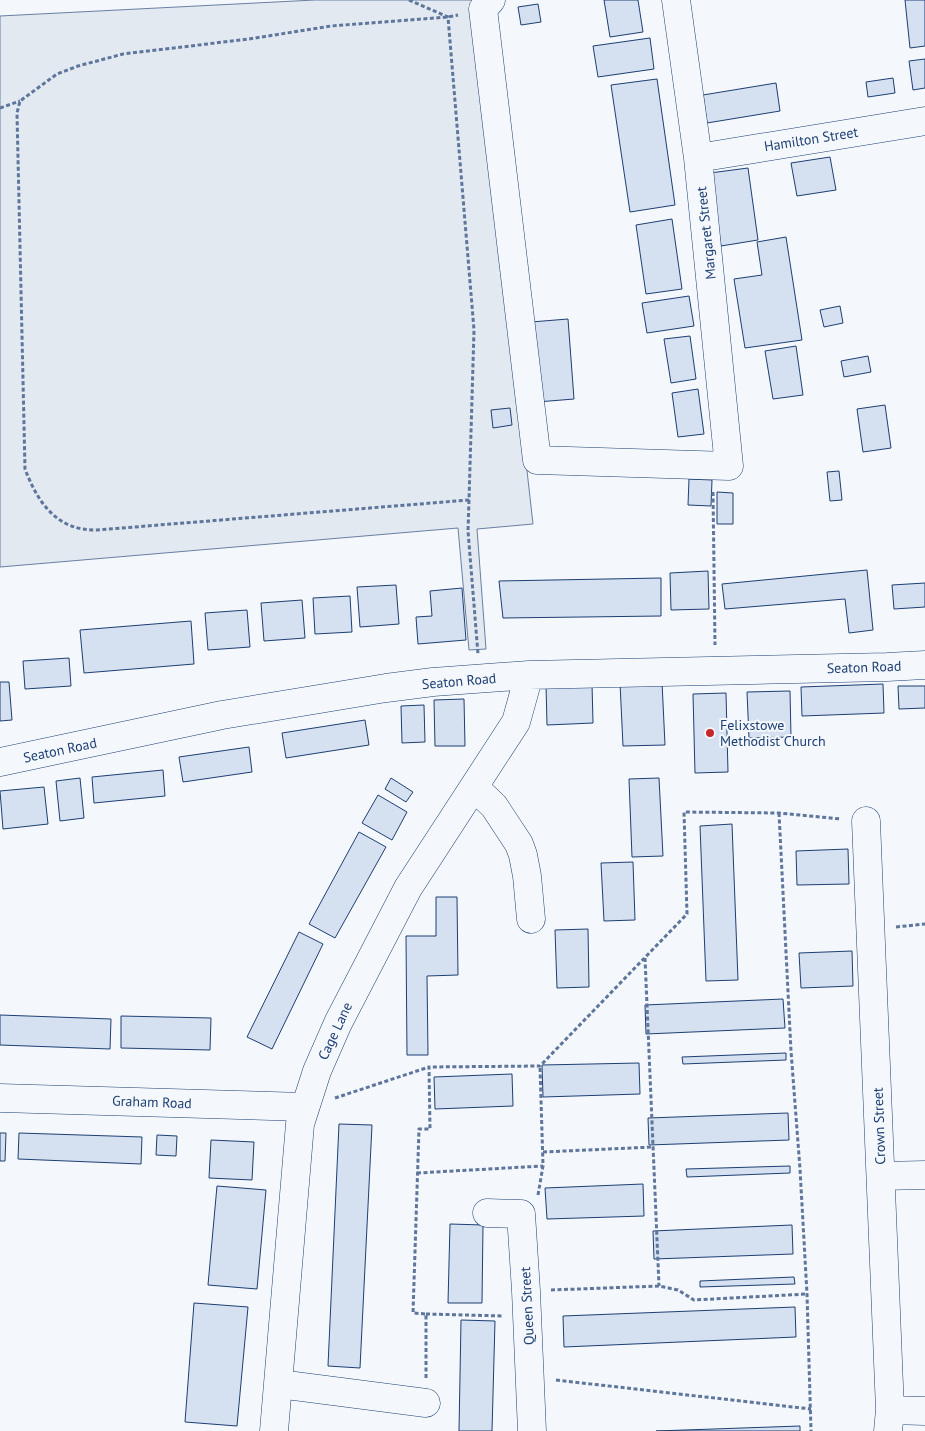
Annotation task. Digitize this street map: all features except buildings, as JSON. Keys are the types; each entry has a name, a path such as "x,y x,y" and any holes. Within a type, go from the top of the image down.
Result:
{"street":[{"name":"Margaret Street","path":"676,0 698,158 721,466"},
{"path":"487,5 537,460 721,466"},
{"name":"Hamilton Street","path":"698,158 925,121"},
{"name":"Seaton Road","path":"0,762 270,706 386,688 528,675 925,665"},
{"name":"Cage Lane","path":"274,1431 280,1384 300,1124 305,1107 326,1048 408,888 516,722 528,675"},
{"path":"474,787 494,806 519,844 527,876 531,919"},
{"name":"Crown Street","path":"866,821 889,1421"},
{"name":"Graham Road","path":"0,1098 305,1107"},
{"path":"881,1176 925,1175"},
{"path":"487,1213 521,1214 522,1225"},
{"name":"Queen Street","path":"522,1225 532,1431"},
{"path":"280,1384 426,1403"},
{"path":"889,1421 925,1411"}],"path":[{"path":"409,0 448,18"},
{"path":"0,108 20,101 56,74 123,54 249,39 330,26 448,18 487,5"},
{"path":"448,18 474,330 468,531 480,679"},
{"path":"20,101 17,113 25,469 33,490 44,507 62,522 83,531 469,500"},
{"path":"715,670 721,466"},
{"path":"305,1107 429,1068 540,1066 686,914 684,812 779,813 866,821"},
{"path":"779,813 791,1051 807,1294 811,1431"},
{"path":"645,957 659,1286"},
{"path":"522,1225 536,1208 543,1166 540,1066"},
{"path":"429,1068 430,1128 419,1129 413,1314 527,1304 659,1286 678,1290 694,1300 807,1294"},
{"path":"542,1152 653,1147"},
{"path":"418,1173 543,1166"},
{"path":"426,1314 426,1403"},
{"path":"530,1377 811,1409"}],"shaded area":[{"path":"315,0 474,0 533,524 477,529 486,649 469,650 458,528 0,567 0,16"}],"place":[{"name":"Felixstowe Methodist Church","path":"710,733"}]}
